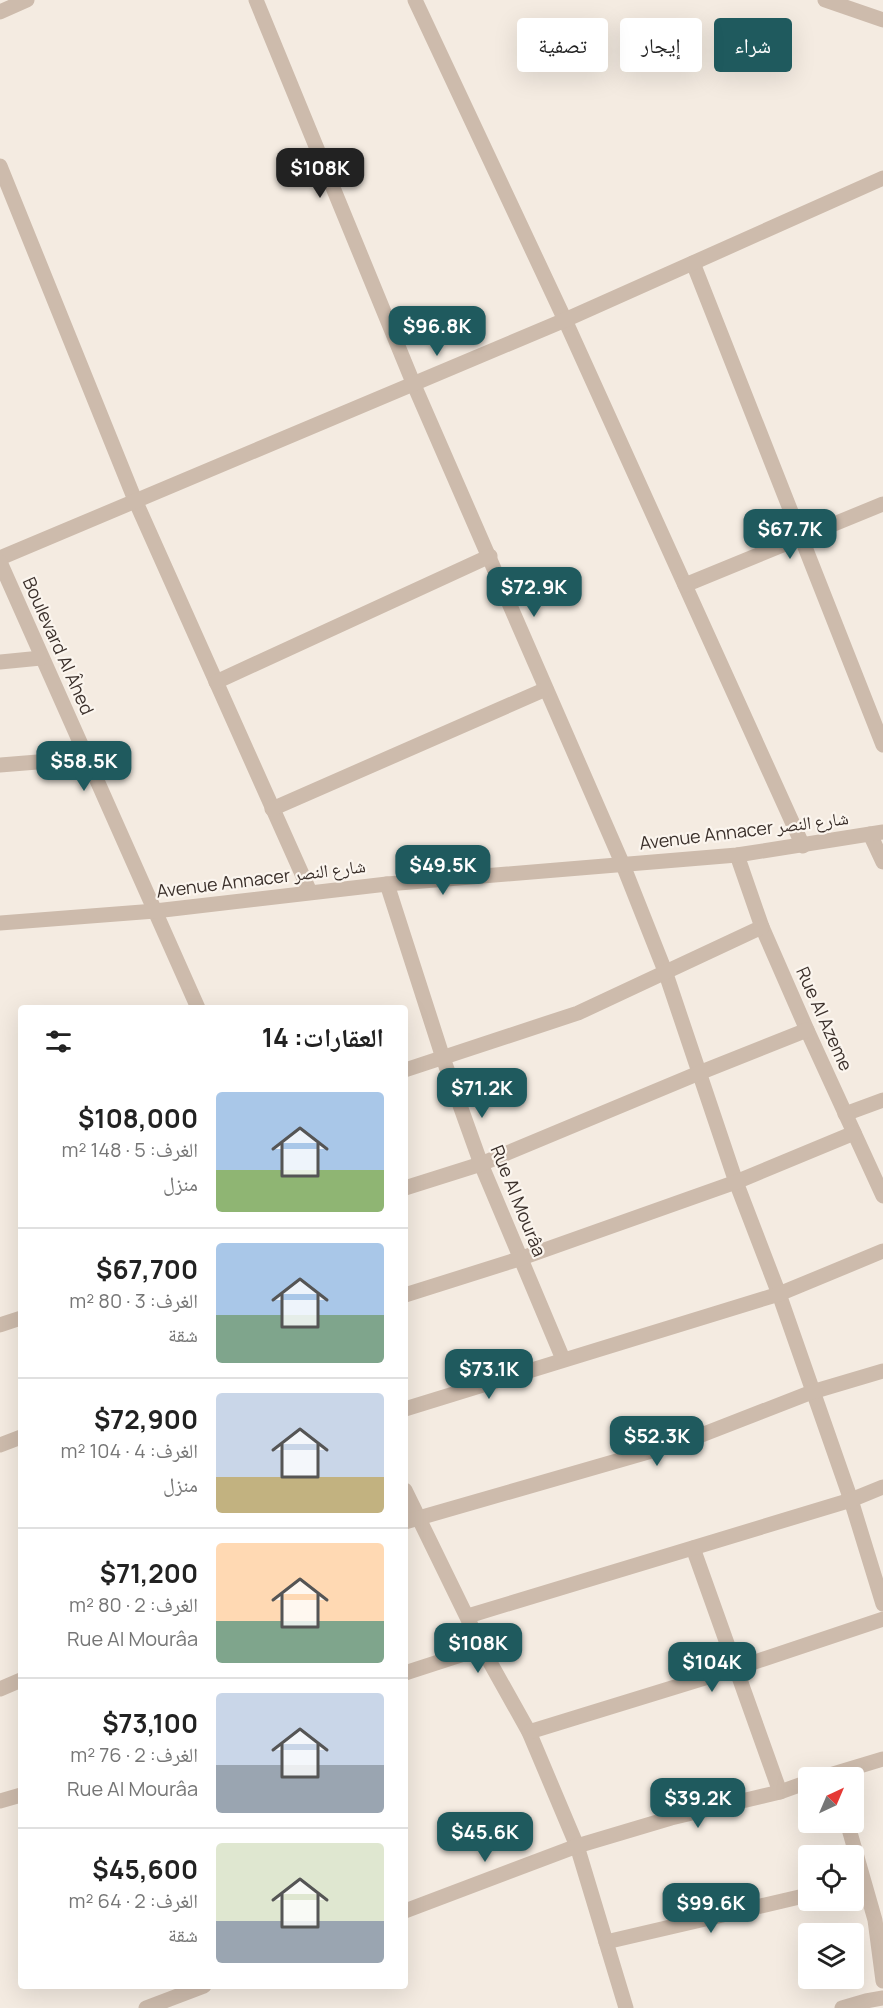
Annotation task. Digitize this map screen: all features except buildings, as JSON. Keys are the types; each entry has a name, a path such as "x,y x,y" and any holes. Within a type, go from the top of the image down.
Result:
{"street":[{"path":"0,12 27,0"},
{"path":"256,0 414,385 623,865 665,971 736,1182 779,1294 851,1500 883,1604"},
{"path":"415,0 565,320 803,846"},
{"path":"825,0 883,20"},
{"path":"0,166 135,500 310,892"},
{"path":"0,558 414,385 883,178"},
{"path":"693,263 883,745"},
{"path":"685,585 883,504"},
{"path":"216,682 490,556"},
{"name":"Boulevard Al Âhed","path":"0,562 197,1005"},
{"path":"0,662 41,658"},
{"path":"272,809 546,689"},
{"path":"0,765 87,758"},
{"path":"877,833 883,862"},
{"name":"Avenue Annacer شارع النصر","path":"0,923 155,911 387,884 737,855 877,833"},
{"name":"Rue Al Azeme","path":"737,855 762,927 883,1196"},
{"name":"Rue Al Mourâa","path":"387,884 443,1058 481,1164 563,1359"},
{"path":"408,1069 578,1012 762,927"},
{"path":"408,1187 481,1164 807,1030"},
{"path":"845,1114 883,1100"},
{"path":"408,1294 519,1259 736,1182 854,1133"},
{"path":"408,1407 779,1294 883,1251"},
{"path":"0,1325 18,1319"},
{"path":"411,1520 648,1452 812,1392 883,1371"},
{"path":"0,1445 18,1438"},
{"path":"468,1616 851,1500 883,1487"},
{"path":"408,1505 411,1520 468,1616 482,1648 530,1732 577,1846 626,2008"},
{"path":"693,1548 780,1792"},
{"path":"530,1732 737,1668 883,1619"},
{"path":"408,1672 482,1648"},
{"path":"0,1689 18,1681"},
{"path":"857,1767 883,1759"},
{"path":"408,1910 577,1846 671,1818 798,1786"},
{"path":"0,1801 18,1796"},
{"path":"864,1895 875,1920 883,1981"},
{"path":"606,1942 798,1897"},
{"path":"146,2008 196,1989"},
{"path":"842,2008 883,1998"}]}
